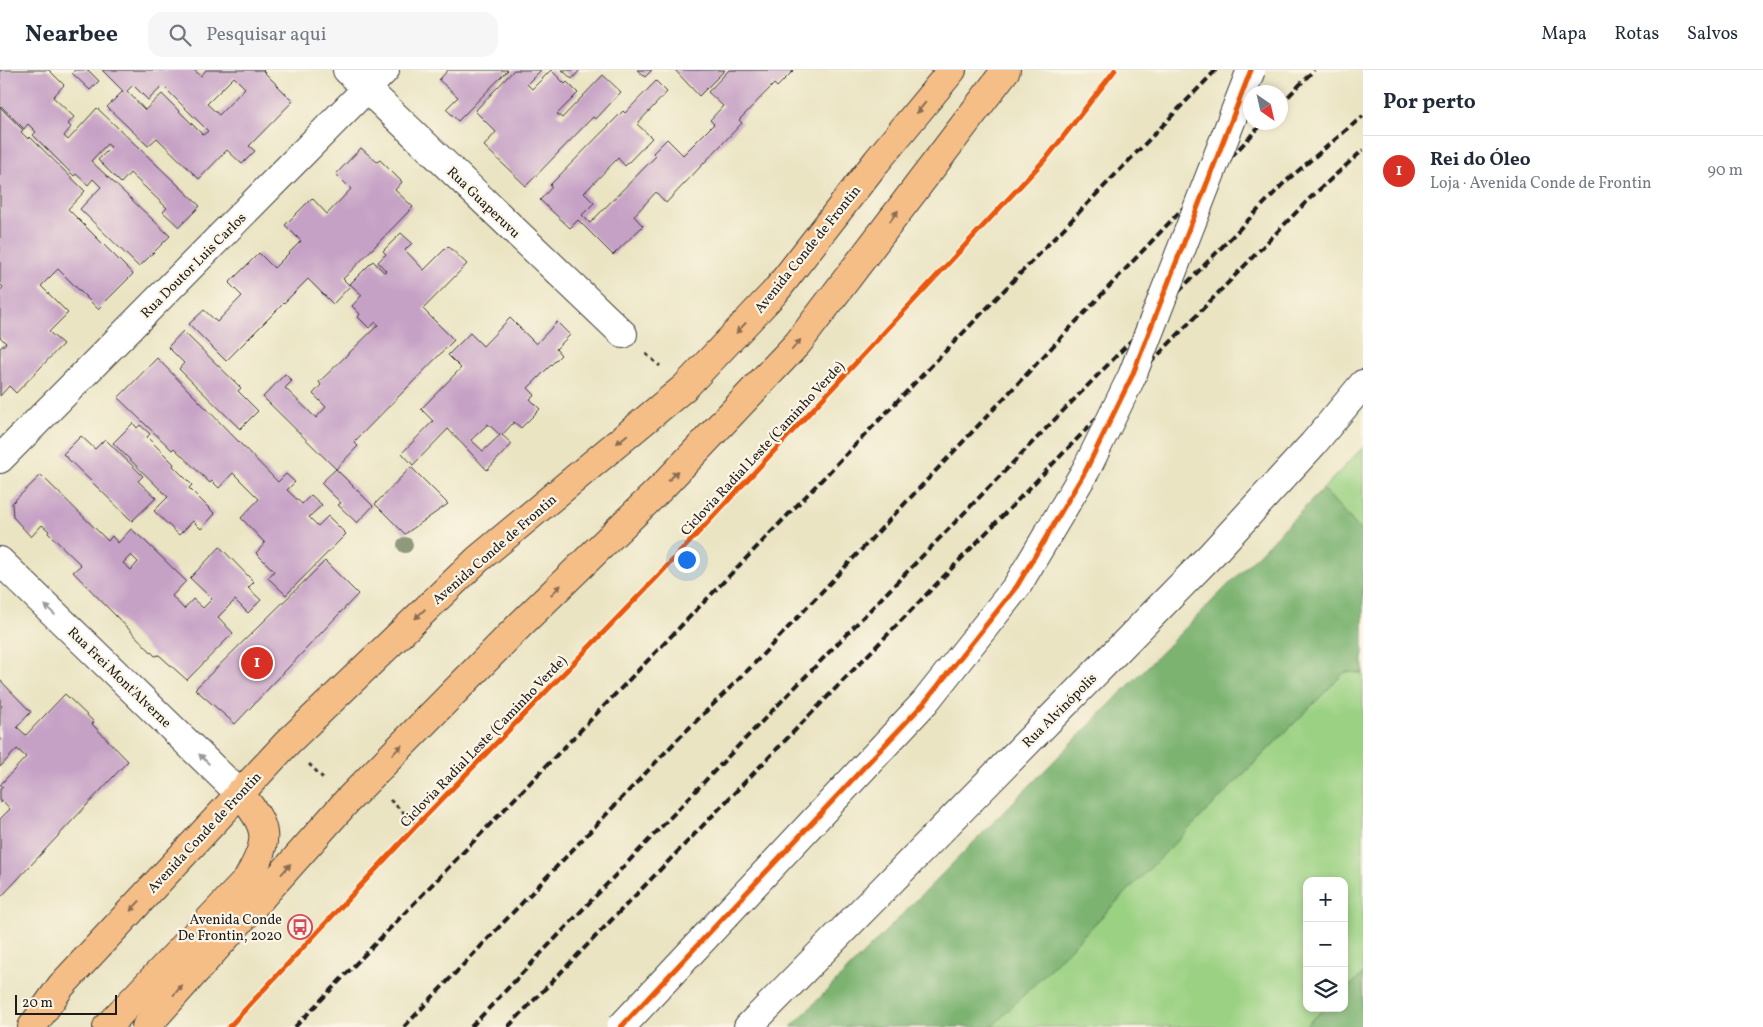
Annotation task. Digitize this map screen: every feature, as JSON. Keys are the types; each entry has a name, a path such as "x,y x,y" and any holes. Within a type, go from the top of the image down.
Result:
{"highway":[{"name":"Avenida Conde de Frontin","path":"32,1027 61,986 287,743 477,560 685,387 775,292 952,70"},
{"path":"146,1027 347,801 521,624 662,487 798,343 1006,70"},
{"path":"107,1027 247,880 260,856 265,838 254,809 239,793"}],"street":[{"name":"Rua Guaperuvu","path":"346,70 622,334"},
{"name":"Rua Doutor Luis Carlos","path":"0,459 385,70"},
{"path":"621,1027 925,702 1017,586 1086,470 1132,376 1251,70"},
{"name":"Rua Alvinópolis","path":"748,1027 1212,554 1313,444 1363,384"},
{"name":"Rua Frei Mont'Alverne","path":"0,561 239,793"}],"path":[{"path":"622,334 685,387"}],"green space":[{"path":"1363,447 1363,533 1323,489"},
{"path":"1323,489 1363,533 1363,673 1345,672 992,1027 791,1027"},
{"path":"1345,672 1363,673 1363,974 1348,987 1348,877 1303,877 1303,1012 1321,1012 1304,1027 992,1027"},
{"path":"1363,974 1363,1027 1304,1027 1321,1012 1348,1012 1348,987"}],"building":[{"path":"0,70 49,70 64,85 53,97 74,117 68,124 71,127 64,136 68,140 97,108 200,206 179,227 163,212 167,208 130,173 121,183 98,160 111,147 107,144 91,161 170,236 139,267 80,209 101,187 93,179 88,185 76,174 74,176 33,135 36,132 28,124 24,129 0,105"},
{"path":"75,70 88,70 99,81 90,90 72,73"},
{"path":"102,70 194,70 201,76 206,70 264,70 293,101 249,146 255,151 242,164 227,150 199,179 157,138 148,146 107,107 123,91","holes":["234,77 245,88 219,115 207,104","133,85 148,100 163,86 208,131 203,135 162,94 145,110 127,91"]},
{"path":"448,70 508,70 458,121 446,109 458,97 439,80"},
{"path":"514,70 541,70 527,84 532,89 551,70 565,84 567,82 578,93 557,114 562,118 603,75 621,92 596,119 593,117 526,186 484,146 496,132 475,111"},
{"path":"562,70 580,70 572,79"},
{"path":"637,70 652,70 645,77"},
{"path":"675,70 725,70 699,96"},
{"path":"729,70 794,70 777,87 774,84 739,120 742,123 666,203 656,192 634,216 643,226 613,255 578,220 570,228 540,200 552,187 550,185 623,111 625,113 656,81 667,92 637,124 652,138 625,166 618,158 584,193 594,203 582,215 590,223 656,156 653,153 667,139 683,155 714,124 710,120 723,106 708,92"},
{"path":"0,107 23,130 21,132 28,139 30,137 85,191 68,209 133,274 98,309 58,269 41,286 68,313 49,332 63,344 16,393 9,386 0,396 0,348 6,343 0,337 0,291 3,287 0,284"},
{"path":"361,148 377,162 380,160 402,182 395,190 413,207 343,279 350,286 333,304 308,279 226,361 189,324 204,310 217,322 242,296 229,283 259,253 274,268 301,241 285,225 312,198 327,214 351,189 336,174"},
{"path":"401,233 412,243 405,250 424,270 448,246 467,264 423,309 454,340 354,442 358,446 336,469 263,397 285,374 292,381 285,388 316,418 326,407 313,394 321,385 319,382 378,325 376,322 369,328 358,317 360,314 352,306 362,295 350,284 373,261 384,272 386,271 378,262 386,254 383,251"},
{"path":"510,318 536,344 557,322 570,335 556,349 561,355 528,388 535,395 530,399 540,409 521,428 514,422 502,435 512,444 487,470 448,429 413,465 402,453 433,421 421,409 461,368 448,355 470,333 483,346","holes":["488,424 500,435 483,451 471,440"]},
{"path":"183,331 241,388 238,391 258,411 240,429 179,369 184,363 168,347"},
{"path":"157,358 278,482 286,474 295,482 287,490 302,504 311,495 322,505 309,517 318,526 328,516 346,534 286,595 268,578 274,571 256,553 265,543 241,518 259,499 233,473 219,488 212,481 210,483 174,448 172,450 118,398"},
{"path":"133,423 137,428 140,425 150,434 147,437 174,464 173,466 192,485 189,488 215,514 201,529 193,521 179,535 154,511 168,497 113,443"},
{"path":"81,436 95,449 105,439 143,476 138,481 156,498 132,521 63,454"},
{"path":"411,467 448,504 405,534 375,504"},
{"path":"336,469 373,506 357,523 338,505 341,503 321,483"},
{"path":"41,475 108,541 112,536 118,543 131,529 144,540 186,581 172,596 184,609 193,599 203,608 212,599 190,578 220,547 254,582 248,588 261,600 248,613 235,600 218,617 233,633 187,680 159,655 155,656 73,572 81,565 48,533 49,531 42,525 31,537 13,517 12,503","holes":["131,555 138,562 131,570 123,563"]},
{"path":"325,561 358,594 235,724 195,689"},
{"path":"0,680 31,712 17,727 26,735 65,694 94,722 92,724 128,761 2,896 0,895 0,819 10,809 3,801 0,803 0,789 3,787 0,785 26,757 17,749 0,767 0,708 2,706 0,705"}],"railway":[{"path":"295,1027 1216,70"},
{"path":"1288,97 1314,70"},
{"path":"471,1027 743,741 1285,182 1363,116"},
{"path":"404,1027 678,739 750,668 1256,130"},
{"path":"508,1027 1309,199 1363,150"}],"cycle path":[{"name":"Ciclovia Radial Leste (Caminho Verde)","path":"229,1027 417,825 657,577 1049,155 1115,70"},
{"path":"621,1027 925,702 1017,586 1086,470 1132,376 1251,70"}],"place":[{"name":"Rei do Óleo","path":"257,663"},
{"name":"Avenida Conde De Frontin, 2020","path":"300,927"}]}
